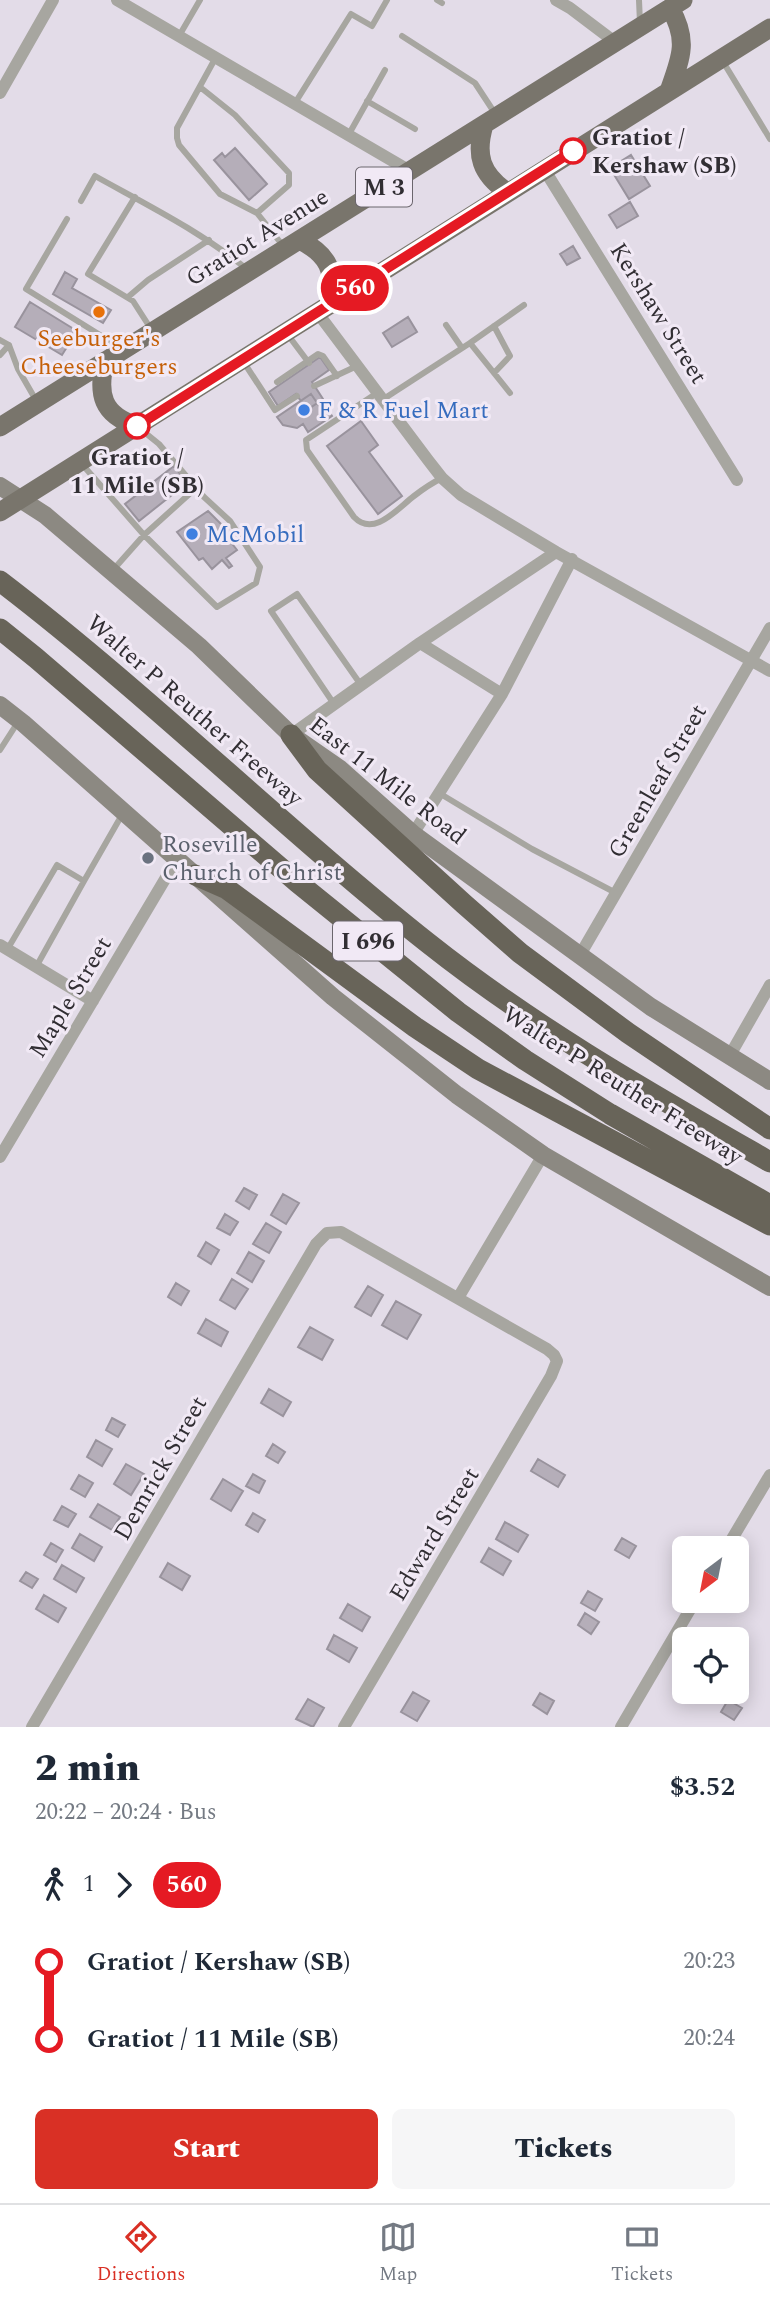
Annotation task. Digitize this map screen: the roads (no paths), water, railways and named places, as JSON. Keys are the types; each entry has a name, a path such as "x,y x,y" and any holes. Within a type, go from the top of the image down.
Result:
{"highway":[{"name":"Walter P Reuther Freeway","path":"0,581 86,651 392,914 466,972 593,1059 770,1162"},
{"name":"Walter P Reuther Freeway","path":"0,629 297,882 458,1012 525,1060 610,1114 770,1205"},
{"path":"291,735 317,770 520,953 628,1033 770,1129"},
{"path":"195,875 228,888 415,1027 478,1069 770,1226"}],"main road":[{"name":"Gratiot Avenue","path":"0,427 640,27 673,3"},
{"path":"669,91 682,47 673,3"},
{"path":"0,512 770,28"},
{"path":"490,121 480,137 481,162 492,180 507,192"},
{"path":"292,244 311,246 328,262 332,274 324,307"},
{"path":"112,357 101,378 104,401 118,418 137,426"},
{"name":"East 11 Mile Road","path":"0,485 45,515 112,571 199,646 291,735 340,769 413,834 651,1007 770,1081"},
{"path":"0,705 333,998 457,1095 543,1154 770,1287"}],"street":[{"path":"0,93 53,0"},
{"path":"117,0 410,171"},
{"path":"556,0 615,42"},
{"name":"Kershaw Street","path":"544,169 737,480"},
{"path":"324,307 357,366 442,478 461,495 770,671"},
{"path":"291,735 556,551"},
{"path":"413,834 502,694 572,559"},
{"name":"Greenleaf Street","path":"580,956 770,628"},
{"path":"420,643 502,694"},
{"name":"Maple Street","path":"0,1157 177,859"},
{"path":"4,948 93,1001"},
{"path":"729,1057 770,985"},
{"path":"458,1298 543,1154"},
{"name":"Demrick Street","path":"32,1727 316,1244 327,1233 341,1232 458,1298"},
{"name":"Edward Street","path":"344,1727 557,1362 554,1354 547,1349 458,1298"},
{"path":"734,1536 770,1475"},
{"path":"621,1727 687,1614"}],"lane":[{"path":"179,36 200,0"},
{"path":"295,103 351,14 372,26 387,0"},
{"path":"639,0 640,27"},
{"path":"402,36 475,83 490,121"},
{"path":"216,57 177,128 179,145 220,194 257,213 292,244"},
{"path":"721,58 770,139"},
{"path":"349,134 385,70"},
{"path":"200,87 235,115 289,173 289,185 257,213"},
{"path":"367,101 415,129"},
{"path":"81,201 95,176 209,240 249,271"},
{"path":"135,197 88,274 133,301 153,332"},
{"path":"67,219 26,289 100,335 112,357"},
{"path":"128,297 148,280 209,240"},
{"path":"442,478 383,521 370,524 357,521 305,446 306,440 462,348 524,305"},
{"path":"446,325 462,348"},
{"path":"494,326 510,356 494,373"},
{"path":"286,331 309,363"},
{"path":"0,340 9,345 18,369 37,404"},
{"path":"470,343 510,393"},
{"path":"0,355 9,345"},
{"path":"262,391 278,384 318,354 323,356 337,376"},
{"path":"242,359 275,410 297,396"},
{"path":"314,386 321,380 357,366"},
{"path":"80,462 144,535 217,607 256,583 260,567 230,521 196,488 159,444 137,426"},
{"path":"112,571 144,535 196,488"},
{"path":"334,704 271,611 297,594 360,685"},
{"path":"0,750 19,720"},
{"path":"439,793 533,849 616,893"},
{"path":"36,967 124,812"},
{"path":"4,948 57,865 84,881"}],"place":[{"name":"Gratiot / Kershaw (SB)","path":"573,151"},
{"name":"Seeburger's Cheeseburgers","path":"99,312"},
{"name":"F & R Fuel Mart","path":"304,410"},
{"name":"Gratiot / 11 Mile (SB)","path":"137,426"},
{"name":"McMobil","path":"192,534"},
{"name":"Roseville Church of Christ","path":"148,858"}]}
